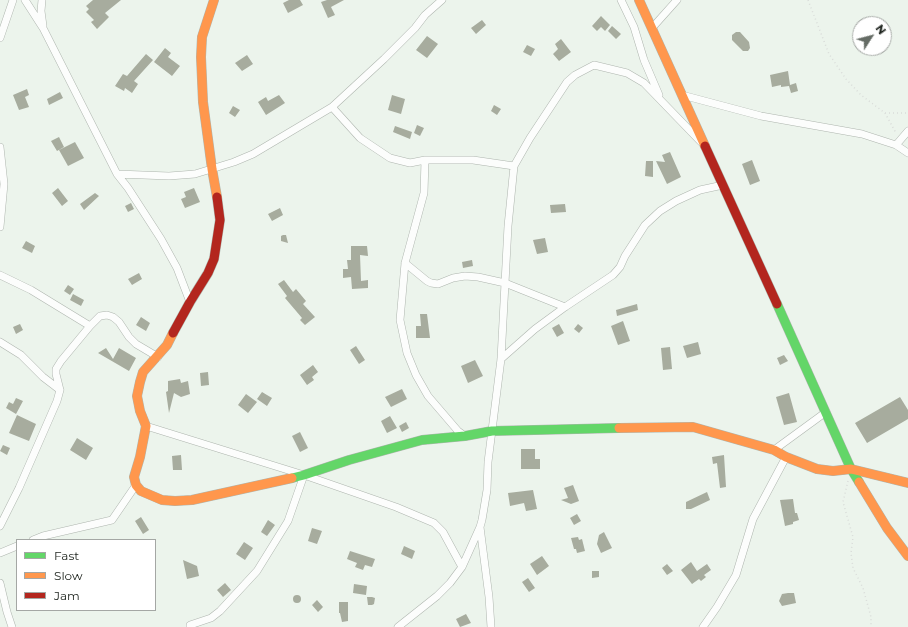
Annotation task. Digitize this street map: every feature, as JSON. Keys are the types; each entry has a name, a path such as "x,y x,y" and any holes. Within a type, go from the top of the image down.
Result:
{"street":[{"path":"0,38 13,0"},
{"path":"25,0 43,28 117,174 128,188 177,268 190,302"},
{"path":"42,0 41,11 43,28"},
{"path":"214,0 202,37 201,57 203,102 212,170 216,186 220,220 219,232 214,259 208,273 190,302 167,345 158,357 143,372 137,396 140,411 146,426 140,457 134,477 136,485 141,491 162,500 192,500 304,475 349,460 422,440 466,436 492,431 693,427 774,450 786,457 817,469 833,471 852,469 908,483"},
{"path":"117,174 169,176 195,174 212,170 253,154 332,107 384,59 415,28 425,15 442,0"},
{"path":"621,0 634,28 644,60 660,99"},
{"path":"640,0 852,469 887,528 908,556"},
{"path":"652,28 677,0"},
{"path":"398,627 437,596 450,583 462,567 480,527 487,490 488,462 501,359 508,226 514,166 530,138 567,82 575,75 594,65 627,72 644,83 706,147"},
{"path":"682,95 761,116 862,134 898,143 908,153"},
{"path":"332,107 360,138 390,158 410,162 425,160 473,160 514,166"},
{"path":"898,143 908,131"},
{"path":"0,147 4,184 0,227"},
{"path":"425,160 424,192 405,263 400,320 407,353 416,375 428,396 458,431 466,436"},
{"path":"501,359 535,329 613,275 620,267 625,256 645,225 660,211 676,201 700,190 723,185"},
{"path":"405,263 431,283 438,284 453,278 465,276 478,277 505,283 565,307"},
{"path":"0,275 31,290 90,326"},
{"path":"0,526 19,488 52,414 60,390 56,369 60,361 90,326 100,316 107,315 113,317 119,322 129,337 136,344 158,357"},
{"path":"0,342 21,355 43,377 60,390"},
{"path":"774,450 826,412"},
{"path":"146,426 304,475 396,507 434,523 443,532 462,567"},
{"path":"703,627 736,575 753,519 786,457"},
{"path":"190,627 190,625 211,618 220,612 257,571 288,521 304,475"},
{"path":"36,539 112,520 136,485"},
{"path":"480,527 489,597 490,627"},
{"path":"0,553 16,546"},
{"path":"0,583 12,627"}],"path":[{"path":"808,0 829,54 846,79 861,95 885,113 898,143"},
{"path":"885,113 908,113"},
{"path":"852,469 843,502 853,536 851,553 853,568 863,588 871,617 871,627"}],"building":[{"path":"93,0 121,0 105,13 109,17 97,29 91,22 94,20 86,12 89,9 86,6"},
{"path":"289,0 300,0 303,5 288,13 283,3"},
{"path":"327,0 344,0 331,7 335,15 328,18 321,2"},
{"path":"601,16 610,25 605,31 601,27 597,31 592,26"},
{"path":"482,20 486,25 476,34 471,28"},
{"path":"612,26 621,34 616,39 608,31"},
{"path":"736,32 740,32 749,42 750,48 748,51 743,51 732,40 732,35"},
{"path":"427,36 438,44 427,58 416,50"},
{"path":"561,39 571,52 559,61 553,54 558,49 555,44"},
{"path":"527,45 535,49 531,56 523,52"},
{"path":"165,48 171,53 168,57 180,66 172,76 154,62"},
{"path":"146,54 153,60 134,81 138,84 132,93 125,88 124,91 115,86 123,74 127,76"},
{"path":"247,55 253,64 242,71 235,63"},
{"path":"788,71 790,85 796,83 798,91 791,93 789,86 781,87 781,85 772,87 770,75"},
{"path":"27,89 29,95 25,97 29,107 19,110 13,95"},
{"path":"60,92 63,98 49,105 47,99"},
{"path":"279,95 285,103 266,115 258,102 266,97 268,101"},
{"path":"392,95 405,99 401,114 388,110"},
{"path":"494,105 501,109 497,115 491,111"},
{"path":"233,106 240,110 235,117 229,113"},
{"path":"417,125 424,128 420,136 414,133"},
{"path":"395,126 412,132 410,139 393,132"},
{"path":"59,137 64,147 57,151 51,141"},
{"path":"75,142 84,158 68,166 59,150"},
{"path":"670,152 681,177 667,184 656,161 665,162 662,155"},
{"path":"752,160 760,181 750,185 742,164"},
{"path":"646,161 653,161 653,177 645,176"},
{"path":"58,188 68,201 62,206 52,193"},
{"path":"194,188 200,202 185,208 181,199 186,197 184,192"},
{"path":"95,193 99,196 84,210 80,204"},
{"path":"131,203 134,209 128,212 125,206"},
{"path":"565,204 566,212 551,213 550,205"},
{"path":"280,208 283,215 272,221 268,214"},
{"path":"286,235 288,243 281,241 281,236"},
{"path":"545,238 548,252 537,254 533,240"},
{"path":"26,241 35,246 32,253 22,248"},
{"path":"351,246 367,246 368,256 360,255 361,281 368,280 368,288 352,289 351,277 343,278 343,269 348,269 347,260 351,260"},
{"path":"472,260 473,266 463,268 462,262"},
{"path":"139,273 142,279 132,285 128,279"},
{"path":"284,280 293,292 296,289 306,301 303,304 315,317 305,325 300,320 302,318 285,298 287,296 278,284"},
{"path":"68,285 74,289 70,295 64,291"},
{"path":"73,294 84,300 81,306 70,300"},
{"path":"637,304 638,310 617,316 616,310"},
{"path":"420,314 427,314 430,338 416,338 416,326 421,326"},
{"path":"141,317 150,323 146,331 136,325"},
{"path":"623,321 630,341 618,345 611,326"},
{"path":"20,324 23,330 16,334 13,327"},
{"path":"559,324 564,333 557,337 552,328"},
{"path":"578,324 583,328 579,333 574,329"},
{"path":"698,342 701,354 687,358 683,346"},
{"path":"356,346 365,360 359,364 350,350"},
{"path":"670,347 672,369 663,370 661,348"},
{"path":"106,348 113,359 119,348 136,358 129,371 98,353"},
{"path":"784,355 788,361 780,365 777,358"},
{"path":"475,360 483,376 468,383 461,366"},
{"path":"313,365 318,372 312,377 314,380 307,385 300,375"},
{"path":"208,372 209,385 201,386 200,373"},
{"path":"180,379 181,383 188,381 190,394 181,397 174,393 169,413 166,392 168,391 168,381"},
{"path":"402,389 407,399 391,407 385,397"},
{"path":"262,392 272,398 267,406 257,399"},
{"path":"789,393 797,422 784,425 776,397"},
{"path":"246,394 257,402 248,413 238,405"},
{"path":"900,397 908,410 908,419 867,443 855,423"},
{"path":"16,398 23,401 16,414 6,408 9,402 13,404"},
{"path":"17,415 36,424 29,441 9,433"},
{"path":"390,416 397,428 387,433 381,421"},
{"path":"406,422 409,428 402,432 399,426"},
{"path":"300,432 308,448 300,452 292,436"},
{"path":"77,438 93,448 86,460 70,450"},
{"path":"3,445 10,448 7,455 0,451"},
{"path":"521,449 535,449 535,459 540,459 540,469 521,469"},
{"path":"181,455 182,470 173,470 172,456"},
{"path":"724,455 726,487 720,488 717,463 713,464 712,457"},
{"path":"573,485 579,501 571,504 561,500 568,498 564,488"},
{"path":"533,490 537,509 526,511 524,503 510,506 508,493"},
{"path":"707,492 710,500 691,509 686,509 686,502"},
{"path":"793,499 795,513 797,513 799,520 793,522 793,524 785,526 780,500"},
{"path":"577,514 581,521 574,525 570,518"},
{"path":"141,517 149,530 143,534 135,521"},
{"path":"268,520 275,525 267,536 261,532"},
{"path":"312,528 322,531 317,544 308,541"},
{"path":"604,532 612,548 601,553 597,544 599,535"},
{"path":"578,537 579,540 582,539 585,551 577,553 576,549 574,549 571,538"},
{"path":"244,542 253,548 245,560 236,554"},
{"path":"404,546 415,551 412,559 401,554"},
{"path":"350,551 375,559 372,567 365,565 363,570 355,567 357,563 347,559"},
{"path":"542,556 549,566 537,575 530,564"},
{"path":"183,560 197,566 199,576 187,579"},
{"path":"691,562 697,571 707,564 711,570 704,575 706,577 701,581 699,579 692,584 681,570"},
{"path":"667,564 673,571 667,575 662,568"},
{"path":"592,571 599,571 599,577 592,578"},
{"path":"528,578 535,588 529,592 522,582"},
{"path":"225,583 231,590 223,597 217,590"},
{"path":"354,584 367,586 366,595 353,593"},
{"path":"794,593 796,603 782,606 779,601 782,594"},
{"path":"297,595 300,596 300,602 297,603 294,602 293,599 294,596"},
{"path":"367,597 375,598 374,604 368,605"},
{"path":"317,600 323,607 318,612 312,605"},
{"path":"339,602 348,602 348,621 342,622 339,613"},
{"path":"466,614 471,623 460,627 456,619"}],"traffic: fast":[{"path":"777,304 851,469 859,482"},
{"path":"292,478 349,460 422,440 465,436 492,431 619,428"}],"traffic: slow":[{"path":"214,0 202,37 201,57 203,102 217,197"},
{"path":"639,0 705,146"},
{"path":"173,333 167,345 143,372 140,382 137,396 140,411 146,426 140,457 134,477 136,485 141,491 162,500 175,501 192,500 292,478"},
{"path":"619,428 693,427 774,450 786,457 817,469 833,471 851,469 908,483"},
{"path":"859,482 887,528 908,556"}],"traffic: jam":[{"path":"705,146 777,304"},
{"path":"173,333 208,273 214,259 220,220 217,197"}]}
